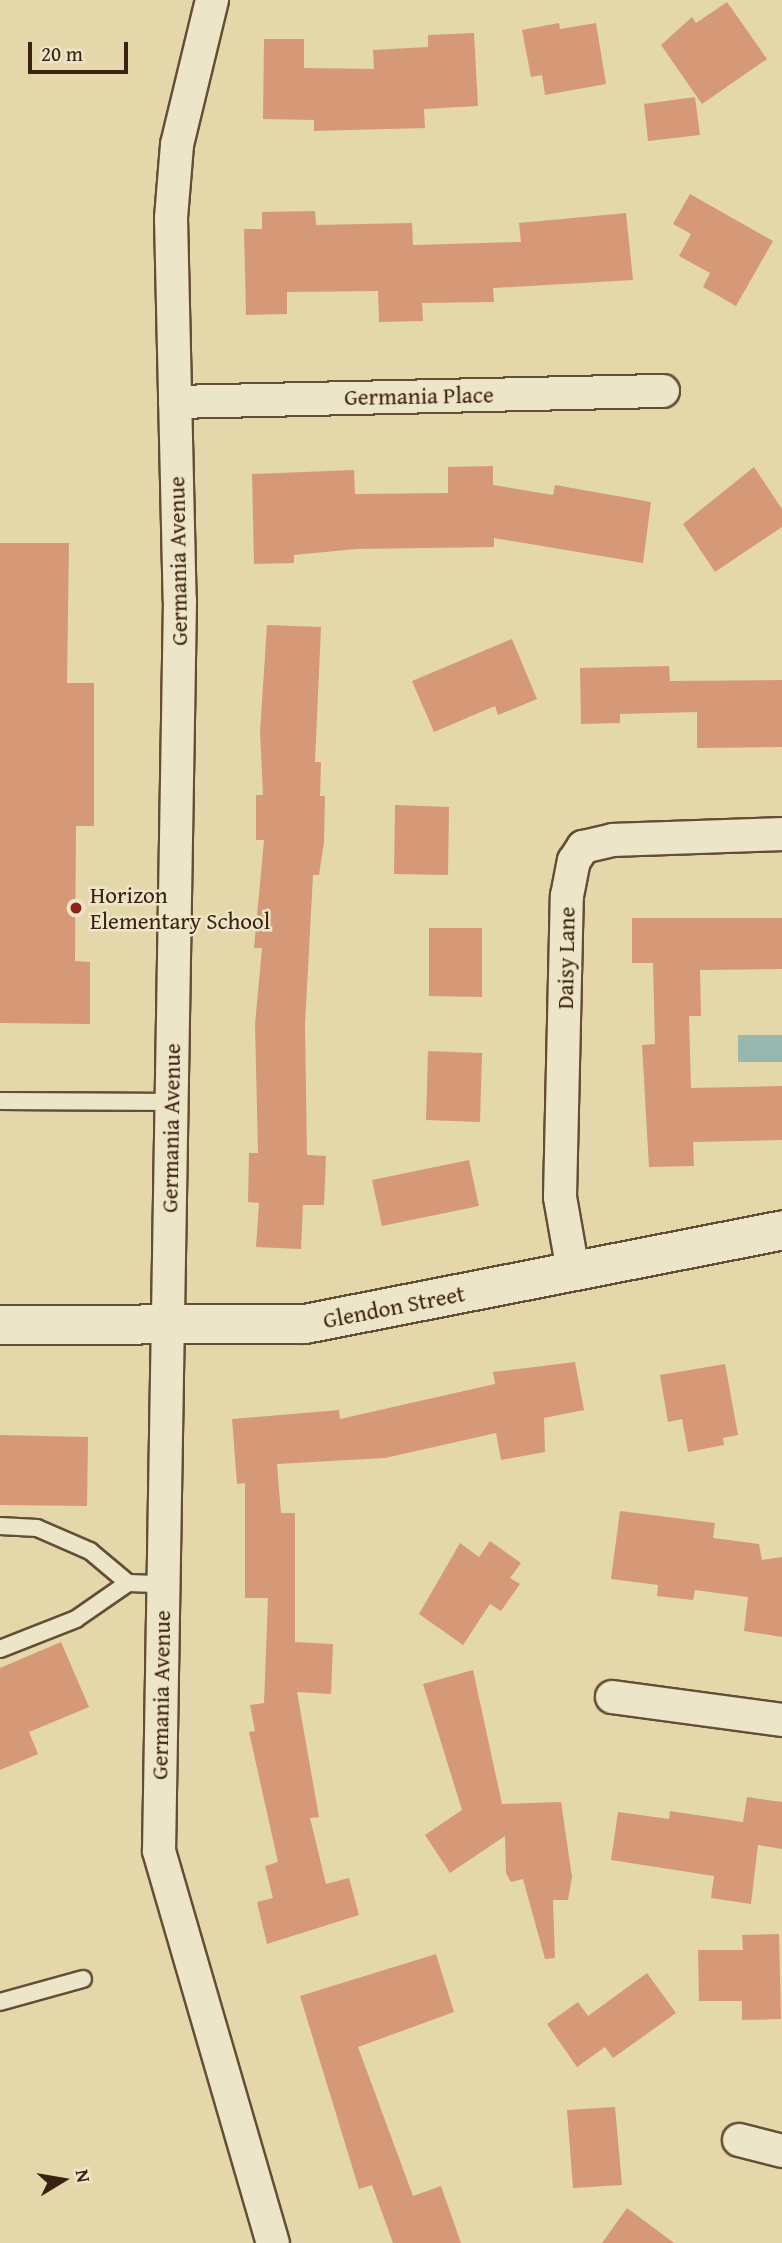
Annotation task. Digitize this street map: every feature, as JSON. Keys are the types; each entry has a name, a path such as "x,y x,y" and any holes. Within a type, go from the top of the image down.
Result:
{"street":[{"name":"Germania Avenue","path":"212,0 173,180 180,600 163,1584 161,1873 273,2243"},
{"name":"Germania Place","path":"175,402 663,391"},
{"name":"Daisy Lane","path":"573,1271 560,1197 567,896 575,861 583,847 614,839 782,834"},
{"name":"Glendon Street","path":"0,1325 167,1328 329,1322 782,1230"},
{"path":"612,1697 782,1720"},
{"path":"739,2140 782,2151"}],"lane":[{"path":"0,1101 171,1102"},
{"path":"0,1527 37,1528 90,1551 128,1583"},
{"path":"0,1649 76,1619 128,1583 163,1584"},
{"path":"0,2002 83,1979"}],"water":[{"path":"738,1035 782,1035 782,1062 738,1062"}],"building":[{"path":"727,2 767,59 702,104 661,45 692,17 696,23"},
{"path":"559,23 560,29 596,23 606,84 545,95 542,75 531,77 522,30"},
{"path":"474,33 478,106 424,109 425,128 314,131 314,120 263,119 264,39 304,39 304,68 374,69 373,50 428,47 428,35"},
{"path":"695,97 700,135 648,141 644,104"},
{"path":"690,194 773,241 736,306 703,287 710,273 679,256 691,234 673,224"},
{"path":"315,211 316,225 412,223 413,245 521,242 519,223 626,213 633,280 493,288 494,302 422,303 423,321 379,322 378,291 287,292 287,314 246,315 244,229 262,229 262,212"},
{"path":"493,466 493,485 553,495 555,485 651,502 643,563 494,538 494,547 356,549 294,555 294,563 254,564 252,474 354,470 355,494 448,493 448,467"},
{"path":"754,467 782,509 782,527 715,572 683,524"},
{"path":"0,543 69,543 67,683 94,683 94,826 76,826 75,961 90,962 90,1024 0,1023"},
{"path":"267,625 321,627 315,762 321,762 320,796 325,796 324,842 319,875 313,875 305,1025 307,1155 326,1156 324,1205 303,1205 301,1249 256,1247 259,1203 248,1202 249,1153 258,1153 255,1024 262,948 254,948 264,840 256,840 256,795 263,795 260,732"},
{"path":"512,639 537,699 498,715 495,706 434,732 412,681"},
{"path":"669,666 670,681 782,680 782,747 697,748 697,712 620,714 620,723 581,724 580,668"},
{"path":"395,805 449,807 448,875 394,874"},
{"path":"632,918 782,918 782,969 700,970 701,1016 689,1016 691,1088 782,1086 782,1140 693,1142 694,1166 649,1167 642,1045 655,1044 653,963 632,963"},
{"path":"429,928 482,928 482,997 429,996"},
{"path":"428,1051 482,1053 480,1122 426,1120"},
{"path":"469,1160 479,1206 382,1226 372,1180"},
{"path":"575,1362 584,1410 544,1418 545,1452 501,1460 496,1433 385,1458 277,1464 281,1513 295,1513 295,1642 333,1644 331,1694 297,1692 319,1817 310,1818 326,1884 349,1878 359,1915 267,1944 257,1902 273,1898 265,1866 278,1862 249,1732 255,1731 250,1705 264,1703 268,1598 245,1598 245,1483 237,1484 232,1419 339,1410 340,1419 495,1384 493,1372"},
{"path":"725,1364 738,1435 723,1438 724,1445 688,1452 682,1419 668,1422 660,1375"},
{"path":"0,1435 88,1437 87,1506 0,1505"},
{"path":"620,1511 715,1523 713,1538 759,1544 762,1560 782,1557 782,1637 744,1631 748,1597 695,1590 693,1600 657,1596 658,1585 611,1579"},
{"path":"490,1541 521,1563 510,1578 520,1584 501,1611 490,1604 463,1645 419,1614 460,1543 479,1557"},
{"path":"61,1642 89,1707 29,1732 38,1754 0,1770 0,1668"},
{"path":"473,1670 502,1804 561,1802 572,1877 568,1900 553,1900 555,1958 545,1959 523,1879 511,1882 506,1873 505,1836 450,1873 425,1835 462,1810 423,1684"},
{"path":"747,1797 782,1802 782,1849 758,1845 751,1904 711,1898 714,1876 611,1860 618,1812 669,1819 670,1811 743,1822"},
{"path":"779,1934 781,2019 742,2020 742,2001 699,2001 698,1950 743,1950 742,1935"},
{"path":"436,1954 454,2012 358,2047 413,2196 441,2186 461,2243 393,2243 372,2185 359,2189 300,1996"},
{"path":"647,1973 676,2013 613,2058 605,2047 577,2067 547,2024 578,2002 588,2016"},
{"path":"615,2107 622,2185 573,2188 567,2110"},
{"path":"627,2208 674,2243 602,2243"}],"place":[{"name":"Horizon Elementary School","path":"76,908"}]}
